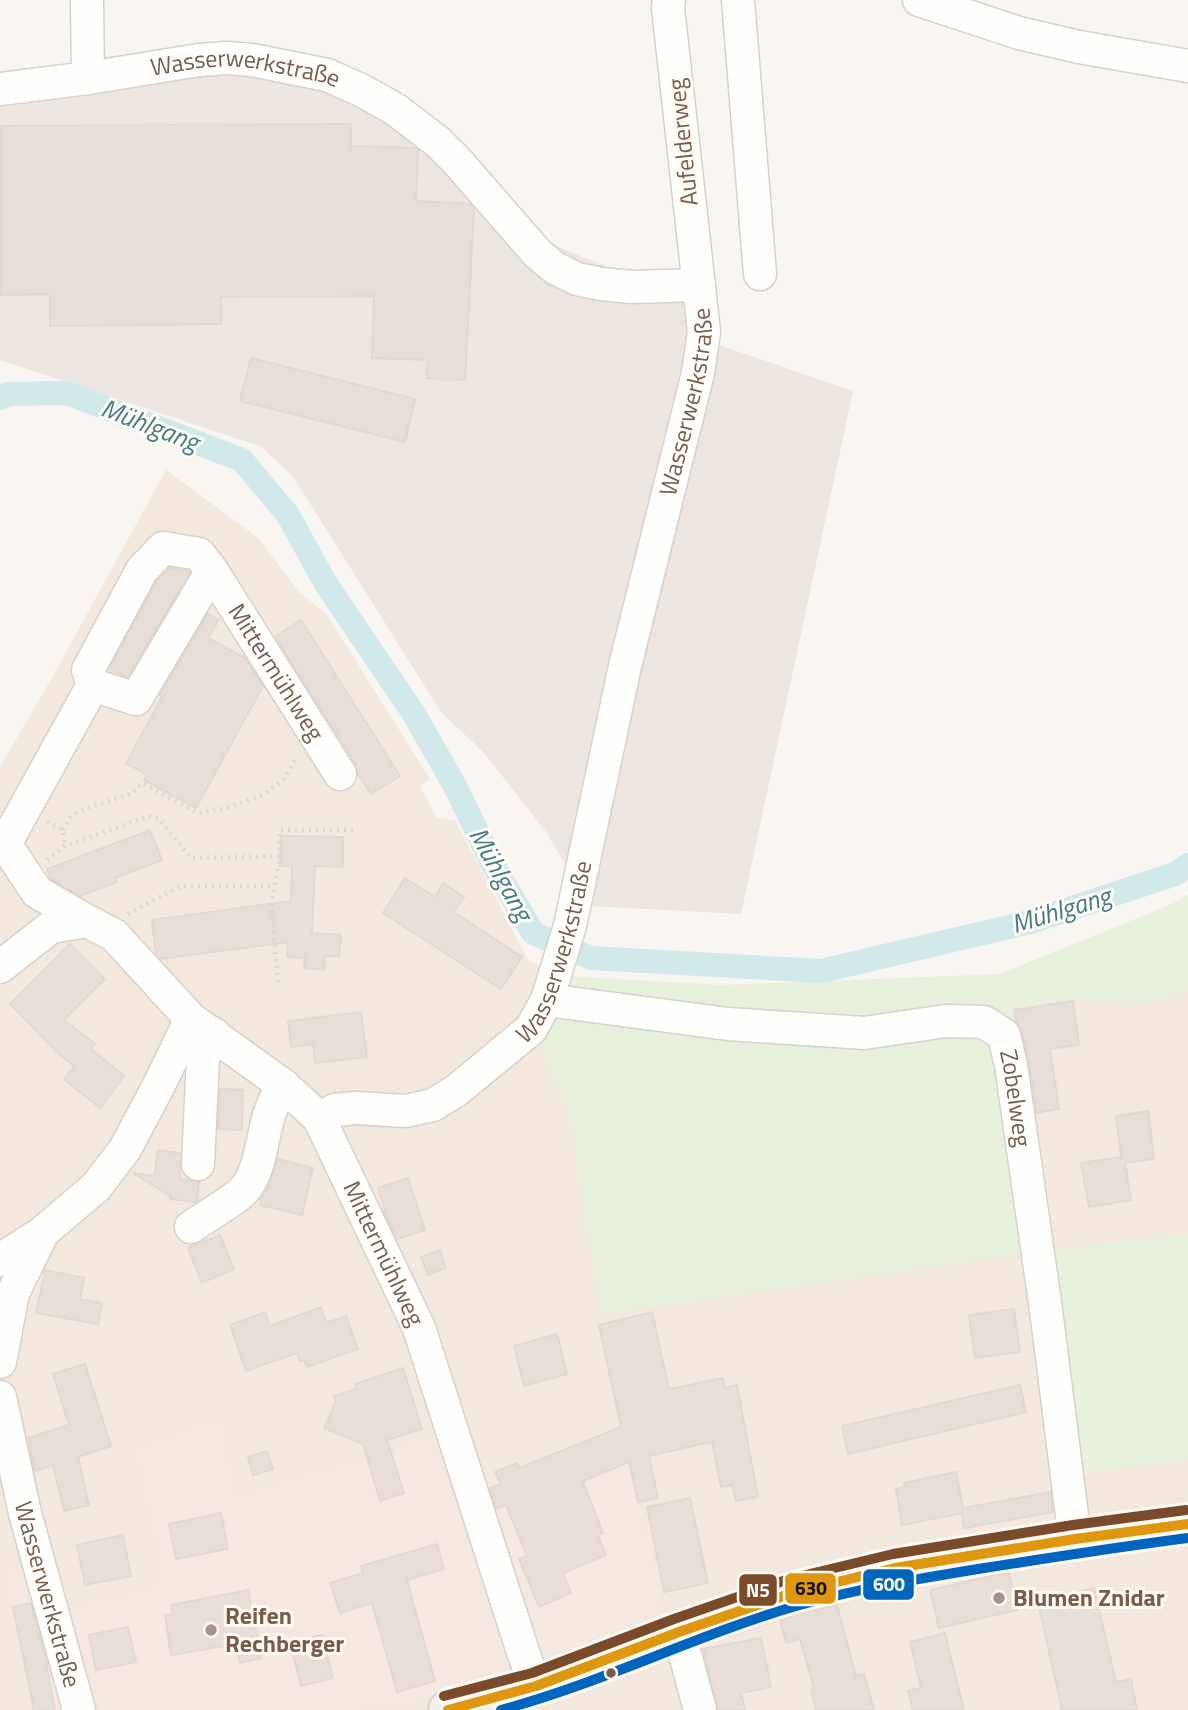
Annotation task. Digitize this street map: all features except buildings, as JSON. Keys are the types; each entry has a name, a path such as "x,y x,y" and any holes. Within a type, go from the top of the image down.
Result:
{"main road":[{"path":"448,1710 536,1686 792,1593 895,1568 1188,1524"}],"street":[{"path":"87,0 88,78"},
{"name":"Aufelderweg","path":"669,0 699,285"},
{"path":"737,0 760,274"},
{"path":"919,0 1019,33 1079,47 1188,66"},
{"name":"Wasserwerkstraße","path":"0,89 228,58 327,75 396,109 438,142 538,254 555,268 577,279 601,284 632,287 699,285 704,332 698,373 625,666 570,926 551,986 531,1029 457,1090 433,1105 406,1111 356,1108 335,1110 319,1118"},
{"name":"Mittermühlweg","path":"340,774 199,554 163,548 142,570 88,670 93,685 5,844 37,892 114,934 202,1026 283,1085 319,1118 419,1328 536,1686"},
{"name":"Mittermühlweg","path":"93,685 136,699 212,571"},
{"path":"0,967 51,927 94,924"},
{"name":"Zobelweg","path":"551,986 728,1024 864,1033 946,1021 984,1023 1004,1035 1011,1065 1044,1297 1075,1539"},
{"path":"198,1164 202,1026"},
{"path":"0,1260 43,1232 96,1187 125,1149 158,1087 202,1026"},
{"path":"191,1227 242,1192 250,1181 268,1116 283,1085"},
{"path":"0,1362 13,1293 43,1232"},
{"name":"Wasserwerkstraße","path":"0,1397 25,1513 79,1710"},
{"path":"679,1632 700,1710"}],"path":[{"path":"63,830 71,816 86,808 131,794 142,783 198,813 227,808 262,795 284,779 300,750 317,738"},
{"path":"50,900 45,873 47,860 65,846 149,816 159,819 191,858 280,856"},
{"path":"278,982 271,905 280,856 280,830 357,830"},
{"path":"94,924 181,886 274,886"}],"shaded area":[{"path":"339,65 448,129 551,244 620,272 708,271 713,343 853,391 741,914 589,906 547,833 484,753 441,712 292,475 260,446 0,360 0,76"},
{"path":"166,470 257,537 299,592 327,615 430,779 420,786 436,817 455,820 528,960 545,970 565,976 543,1054 569,1112 602,1314 1003,1090 1013,1007 1074,999 1143,1003 1188,990 1188,1234 1049,1250 1080,1472 1188,1459 1188,1710 350,1710 414,1699 516,1667 661,1613 629,1458 532,1463 477,1481 444,1436 238,1500 218,1420 138,1451 166,1580 148,1591 77,1608 53,1610 4,1566 34,1710 0,1710 0,767"},
{"path":"218,1420 239,1500 445,1436 477,1481 532,1463 629,1458 662,1613 516,1667 414,1699 350,1710 34,1710 4,1566 40,1554 54,1610 77,1608 148,1591 166,1580 138,1451"}],"green space":[{"path":"1188,894 1188,990 1143,1003 1074,999 1013,1007 1003,1090 1024,1254 602,1314 569,1112 543,1054 545,1031 565,976 721,985 1000,974 1174,903"},
{"path":"1188,1234 1188,1459 1080,1472 1048,1250"}],"waterway":[{"name":"Mühlgang","path":"0,398 8,394 67,393 242,460 288,515 326,584 414,714 456,788 493,865 533,933 591,958 821,971 1030,922 1175,874 1188,865"}],"transit line":[{"name":"N5","path":"444,1696 532,1673 789,1579 893,1554 1186,1510"},
{"name":"630","path":"448,1710 536,1686 792,1593 895,1568 1188,1524"},
{"name":"600","path":"501,1710 576,1686 759,1618 819,1600 955,1573 1188,1538"}],"place":[{"name":"Blumen Znidar","path":"999,1598"},
{"name":"Reifen Rechberger","path":"211,1630"}]}
